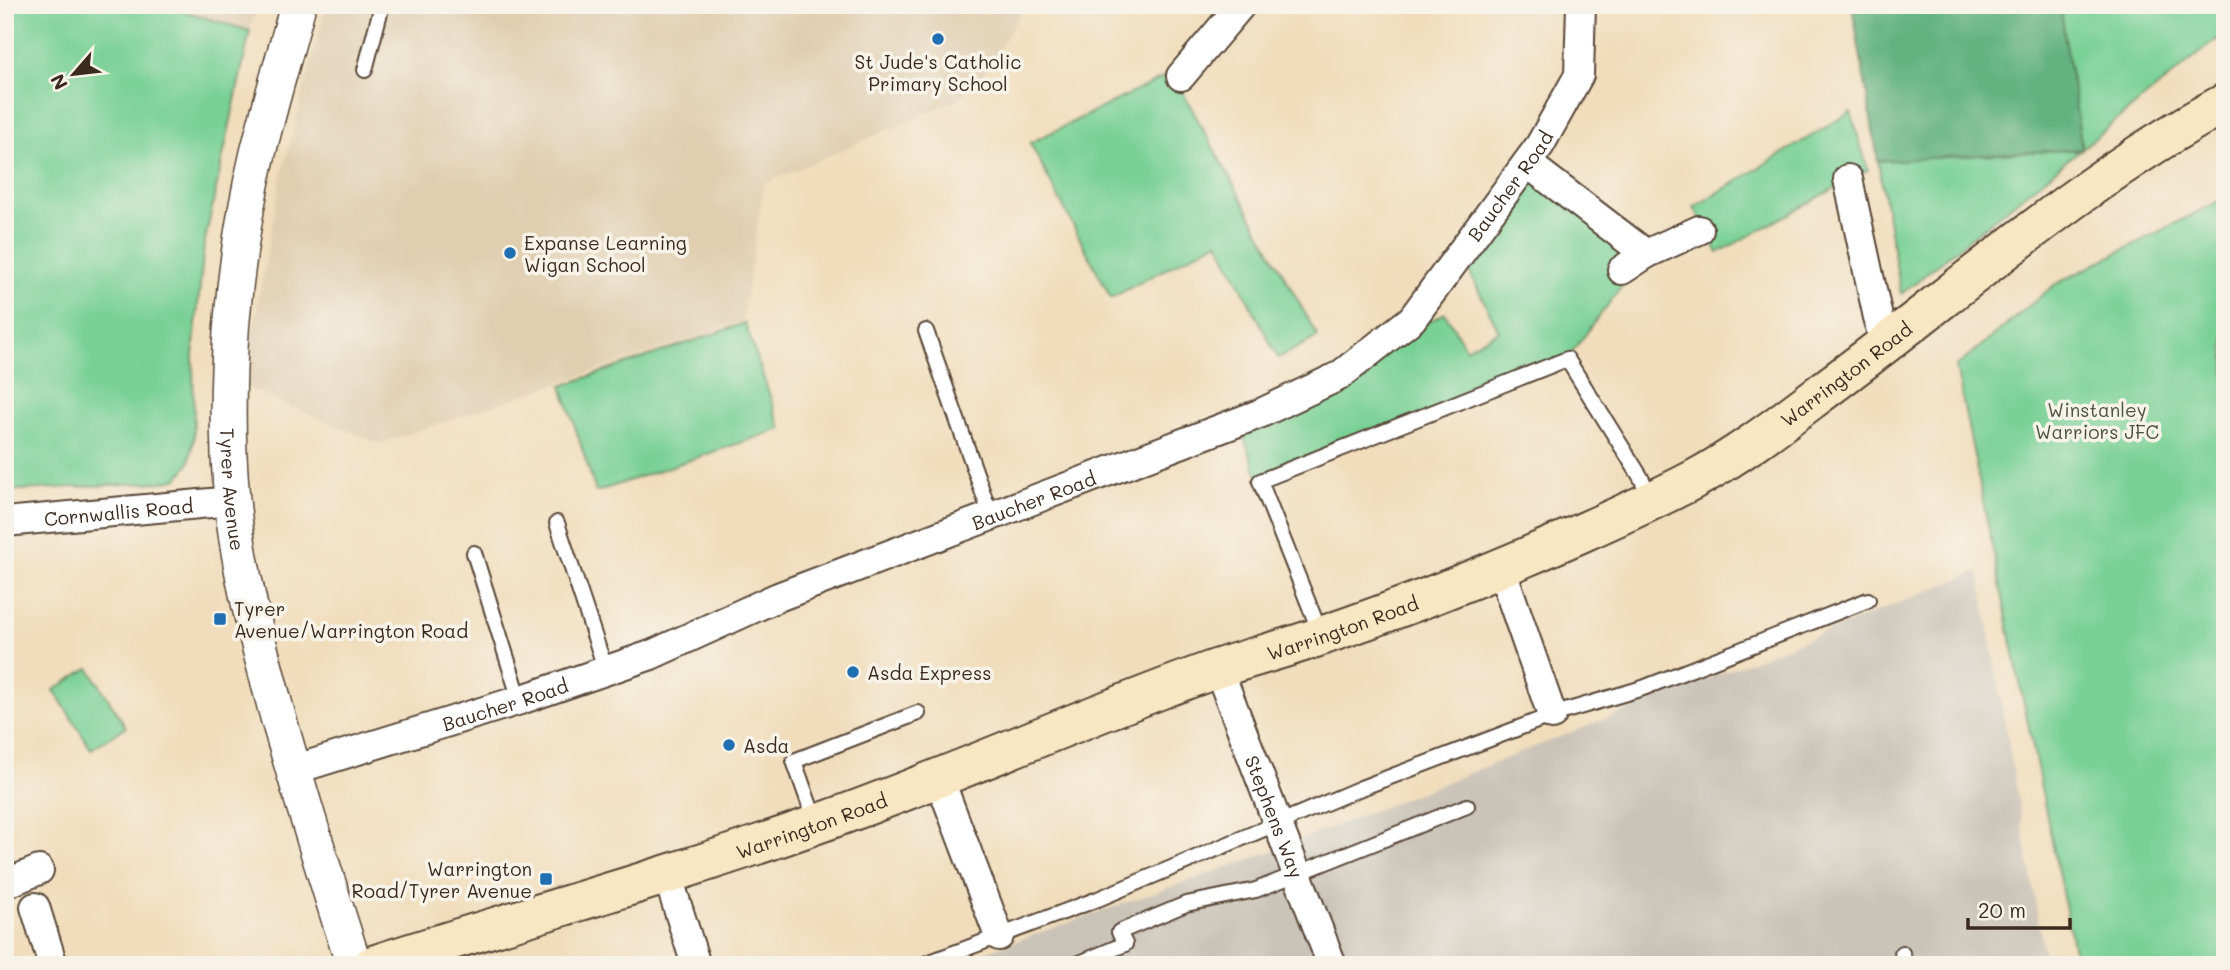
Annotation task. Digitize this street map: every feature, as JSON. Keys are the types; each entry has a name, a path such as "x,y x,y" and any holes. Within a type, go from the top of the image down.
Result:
{"main road":[{"name":"Warrington Road","path":"373,965 413,958 816,825 1092,715 1218,668 1321,636 1501,568 1652,501 1699,477 1766,433 2094,183 2223,103"}],"street":[{"name":"Tyrer Avenue","path":"298,5 257,155 236,280 230,373 232,501 244,577 264,664 321,866 354,965"},
{"path":"1181,76 1241,5"},
{"name":"Baucher Road","path":"293,770 520,700 651,655 778,597 1259,414 1339,376 1412,319 1527,163 1579,75 1580,5"},
{"path":"1527,163 1646,254"},
{"path":"1848,178 1884,345"},
{"path":"1622,270 1646,254 1699,230"},
{"name":"Cornwallis Road","path":"5,522 232,501"},
{"path":"1501,568 1552,715"},
{"name":"Stephens Way","path":"1218,668 1332,965"},
{"path":"939,778 999,936"},
{"path":"5,884 40,870"},
{"path":"667,874 696,965"},
{"path":"35,907 53,965"}],"lane":[{"path":"365,70 383,5"},
{"path":"926,331 991,516"},
{"path":"1321,636 1260,481 1567,359 1640,476 1652,501"},
{"path":"557,523 606,671"},
{"path":"474,553 520,700"},
{"path":"922,965 1098,899 1361,788 1552,715 1643,688 1868,600"},
{"path":"816,825 794,761 918,713"},
{"path":"1075,965 1125,944 1119,932 1185,904 1256,890 1467,806"}],"shaded area":[{"path":"162,5 257,5 250,31"},
{"name":"Expanse Learning Wigan School","path":"326,5 1026,5 985,72 959,99 764,184 742,321 379,444 243,386 280,181"},
{"path":"1979,571 2046,965 948,965 1262,855"}],"green space":[{"path":"5,5 162,5 250,31 204,245 193,355 194,437 189,464 178,478 162,482 5,491"},
{"path":"1852,5 2060,5 2082,149 1878,161"},
{"path":"2060,5 2225,5 2225,33 2082,148"},
{"path":"1172,73 1318,337 1278,358 1218,241 1111,298 1030,143"},
{"path":"1851,112 1868,170 1718,253 1694,207"},
{"path":"2081,149 1901,294 1878,161"},
{"path":"1527,163 1646,254 1567,359 1260,481 1238,422 1445,313 1466,349 1499,331 1460,253"},
{"name":"Winstanley Warriors JFC","path":"2225,198 2225,965 2077,965 1956,367 2054,285"},
{"path":"745,323 781,429 596,492 562,386"},
{"path":"89,668 126,727 91,749 54,690"}],"place":[{"name":"St Jude's Catholic Primary School","path":"938,39"},
{"name":"Expanse Learning Wigan School","path":"510,253"},
{"name":"Tyrer Avenue/Warrington Road","path":"220,619"},
{"name":"Asda Express","path":"853,672"},
{"name":"Asda","path":"729,745"},
{"name":"Warrington Road/Tyrer Avenue","path":"546,879"}]}
